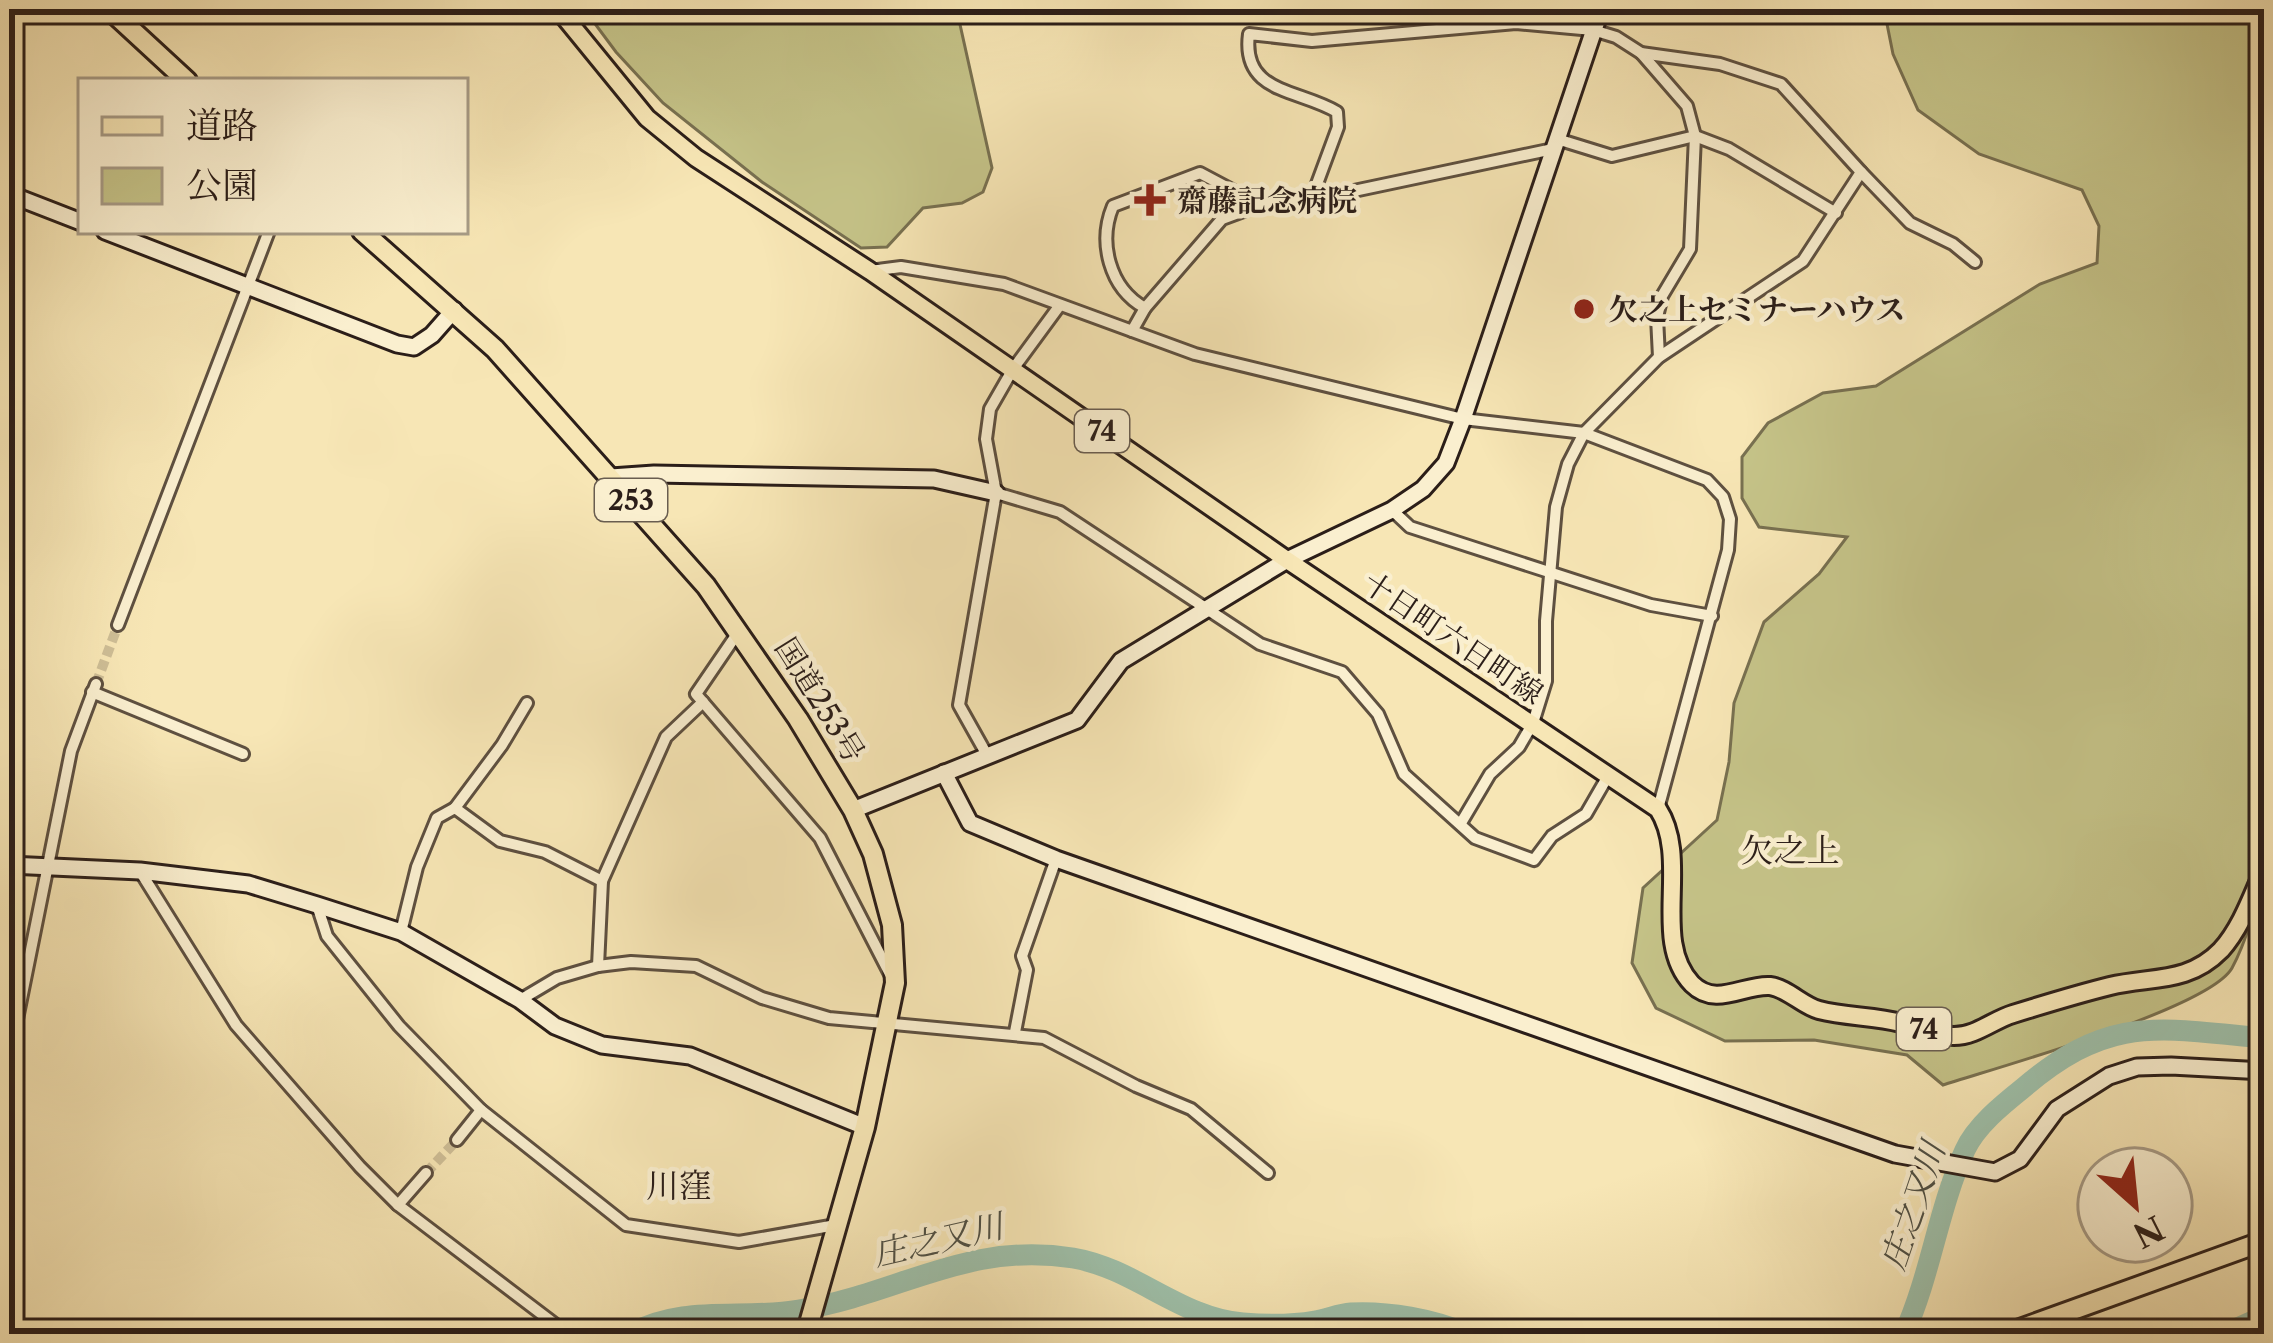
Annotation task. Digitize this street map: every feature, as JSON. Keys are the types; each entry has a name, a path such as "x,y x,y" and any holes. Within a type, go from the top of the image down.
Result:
{"highway":[{"path":"109,9 184,78"},
{"name":"国道253号","path":"365,234 520,375 706,586 740,631 853,810 873,854 889,908 895,983 865,1127 807,1328"},
{"path":"2006,1334 2264,1241"}],"main road":[{"name":"十日町六日町線","path":"558,9 647,118 696,158 870,271 1658,809"},
{"name":"74","path":"1658,809 1669,826 1672,851 1672,940 1681,968 1694,987 1713,995 1771,986 1815,1010 1898,1022 1950,1037 1970,1035 2007,1016 2116,984 2167,980 2195,968 2219,951 2236,928 2264,869"}],"street":[{"path":"853,810 1077,720 1121,661 1287,560 1392,510 1423,489 1446,463 1463,419 1601,9"},
{"path":"1311,200 1338,127 1337,112 1269,85 1252,68 1247,50 1250,34 1312,41 1516,23 1593,30 1616,37 1641,53 1687,106 1695,136 1690,249 1662,296 1657,317 1659,357"},
{"path":"1641,53 1720,64 1781,84 1910,224 1953,244 1976,262"},
{"path":"1132,331 1145,308 1222,218 1555,144 1612,156 1695,136 1729,149 1836,213"},
{"path":"1461,824 1490,774 1520,747 1533,723 1546,680 1556,507 1568,464 1584,433 1659,357 1803,261 1862,172"},
{"path":"1145,308 1129,299 1106,248 1104,227 1113,206 1200,173 1232,190 1240,212"},
{"path":"9,194 78,221"},
{"path":"112,234 414,347 454,310"},
{"path":"118,625 268,234"},
{"path":"870,271 901,267 1004,284 1196,354 1463,419 1584,433 1707,480 1723,497 1730,519 1728,550 1658,809"},
{"path":"987,755 959,705 996,493 986,439 990,409 1060,305"},
{"path":"611,477 934,478 1060,512 1260,644 1342,672 1378,714 1404,775 1474,838 1534,860 1552,836 1586,814 1608,776"},
{"path":"1392,510 1410,527 1651,605 1712,616"},
{"path":"740,631 696,694 820,838 895,983"},
{"path":"9,1059 71,751 94,687 243,754"},
{"path":"598,966 602,881 666,736 703,702"},
{"path":"401,932 417,867 437,818 455,808 527,703"},
{"path":"944,772 970,823 1056,859 1895,1154 1995,1172 2020,1159 2057,1109 2109,1076 2137,1067 2264,1071"},
{"path":"455,808 500,841 545,852 602,881"},
{"path":"1015,1032 1027,970 1022,956 1056,859"},
{"path":"9,865 140,871 248,884 317,905 401,932 520,1000 555,1026 602,1045 690,1056 865,1127"},
{"path":"140,871 236,1025 360,1167 398,1205 568,1334"},
{"path":"317,905 327,936 399,1026 481,1110 626,1225 739,1242 839,1225"},
{"path":"520,1000 557,978 598,966 631,962 696,966 762,998 830,1018 1044,1038 1191,1109 1268,1173"},
{"path":"457,1140 481,1110"},
{"path":"398,1205 426,1173"}],"green space":[{"path":"584,9 963,9 959,20 992,168 983,192 962,203 923,208 887,247 861,248 762,182 663,103"},
{"path":"1884,9 2264,9 2264,855 2252,883 2248,930 2232,968 2184,1001 2098,1036 1943,1085 1907,1055 1814,1040 1725,1041 1656,1008 1632,963 1643,888 1717,820 1734,703 1764,622 1819,574 1847,537 1759,527 1742,498 1742,457 1768,423 1823,393 1876,386 2040,284 2097,263 2099,226 2082,190 1979,154 1918,110 1893,54"}],"waterway":[{"name":"庄之又川","path":"1904,1334 1965,1150 1983,1124 2014,1095 2053,1065 2109,1037 2163,1030 2264,1038"},
{"name":"庄之又川","path":"630,1334 692,1316 799,1310 966,1263 1035,1255 1095,1264 1221,1319 1288,1324 1380,1313 1425,1320 1467,1334"},
{"path":"2224,1334 2264,1316"}],"tunnel":[{"path":"96,684 118,625"},
{"path":"426,1173 457,1140"}],"place":[{"name":"齋藤記念病院","path":"1150,200"},
{"name":"欠之上セミナーハウス","path":"1584,309"}],"district":[{"name":"欠之上","path":"1790,850"},
{"name":"川窪","path":"679,1185"}]}
